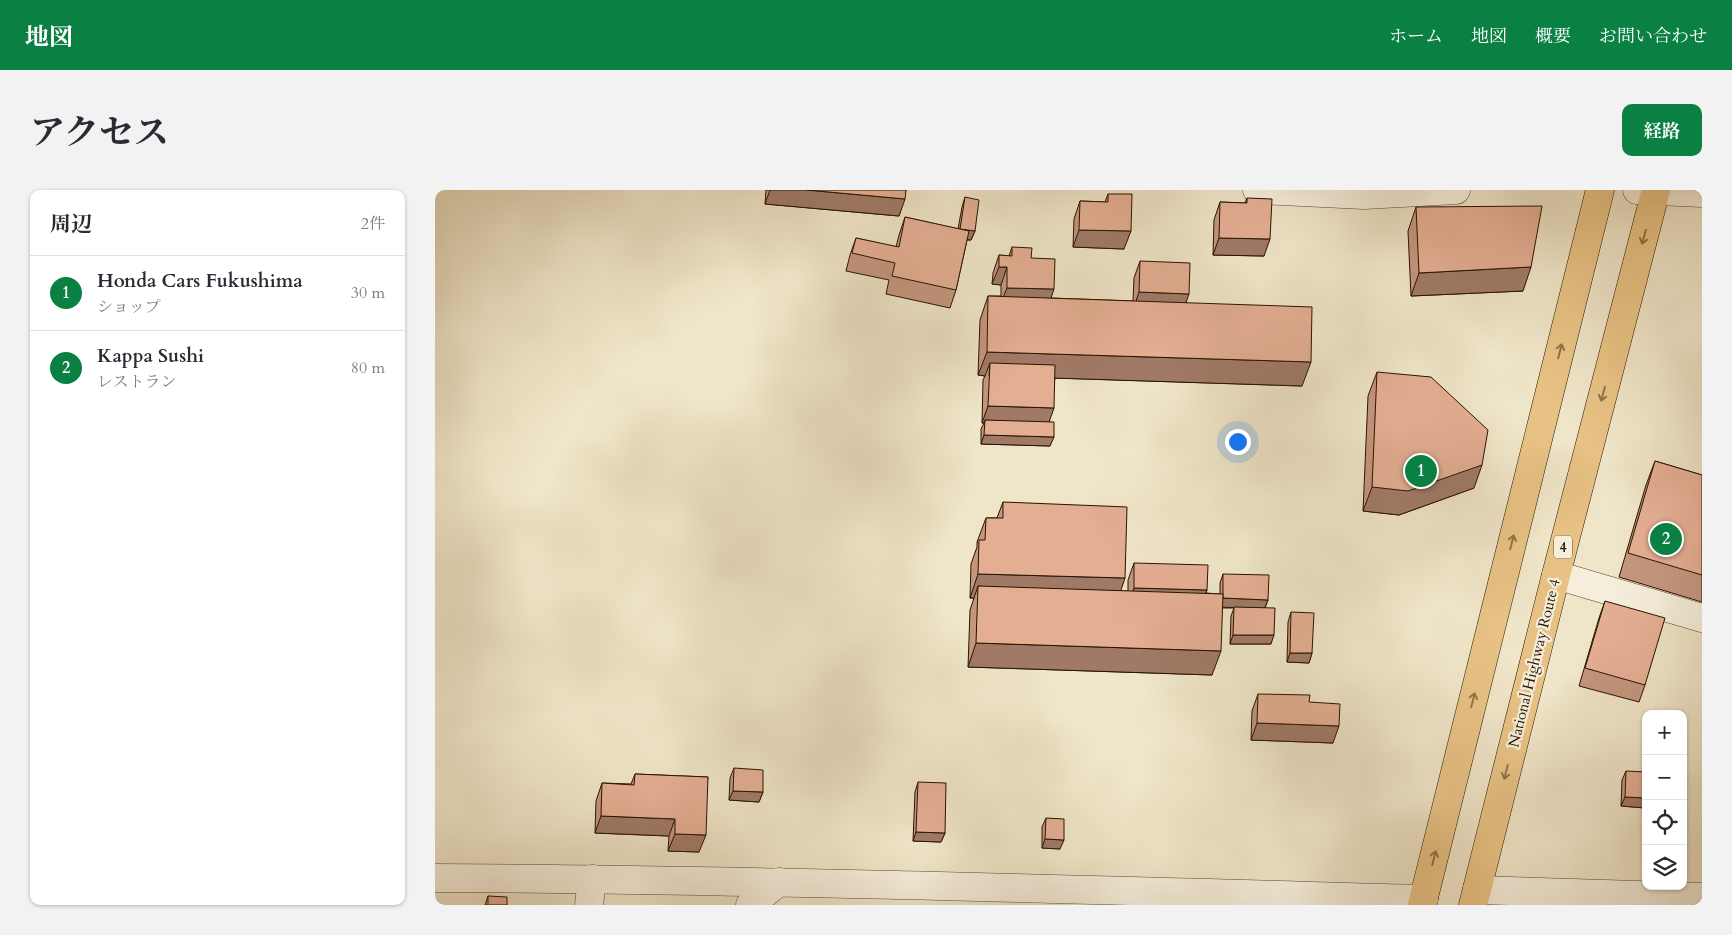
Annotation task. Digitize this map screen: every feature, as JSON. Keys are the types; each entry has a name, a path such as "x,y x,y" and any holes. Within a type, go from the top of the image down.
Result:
{"highway":[{"path":"1423,902 1600,190"},
{"name":"National Highway Route 4","path":"1475,897 1650,190"}],"street":[{"path":"1257,190 1364,195 1456,190"},
{"path":"1650,190 1702,193"},
{"path":"1556,575 1702,618"},
{"path":"435,878 591,892 779,882 1423,902"},
{"path":"750,905 779,882"},
{"path":"1475,897 1702,898"}],"building":[{"path":"807,190 906,190 905,199"},
{"path":"1108,194 1132,194 1131,231 1079,230 1080,201 1108,202"},
{"path":"965,197 979,200 975,231 960,229"},
{"path":"1247,198 1272,199 1270,239 1219,238 1220,202 1247,203"},
{"path":"1542,206 1531,267 1419,273 1416,207"},
{"path":"905,217 969,231 956,290 892,276 895,263 852,253 856,238 899,247"},
{"path":"1012,247 1032,248 1031,258 1055,259 1054,289 1007,288 1007,267 999,267 999,255 1012,256"},
{"path":"1140,261 1190,263 1189,294 1139,292"},
{"path":"988,296 1312,307 1311,362 987,352"},
{"path":"990,363 1055,365 1054,408 988,406"},
{"path":"1377,372 1431,377 1488,430 1482,465 1408,491 1372,487"},
{"path":"985,420 1054,422 1054,437 984,435"},
{"path":"1655,461 1702,475 1702,575 1628,553"},
{"path":"1003,502 1127,507 1125,578 978,574 979,540 985,540 986,518 1003,518"},
{"path":"1134,563 1208,565 1207,590 1134,588"},
{"path":"1223,574 1269,575 1268,600 1223,598"},
{"path":"978,586 1223,594 1221,651 976,643"},
{"path":"1605,601 1665,618 1645,685 1585,668"},
{"path":"1234,607 1275,608 1274,635 1233,635"},
{"path":"1291,612 1314,613 1312,653 1290,653"},
{"path":"1258,694 1310,695 1309,702 1340,704 1339,726 1257,723"},
{"path":"734,768 763,770 763,792 733,791"},
{"path":"1626,771 1642,772 1642,798 1625,797"},
{"path":"635,774 708,777 706,835 675,834 675,819 601,816 602,783 634,785"},
{"path":"918,782 946,783 945,833 916,832"},
{"path":"1046,818 1064,819 1064,840 1045,839"},
{"path":"488,896 507,897 507,905 488,905"}],"place":[{"name":"Honda Cars Fukushima","path":"1421,471"},
{"name":"Kappa Sushi","path":"1666,539"}]}
